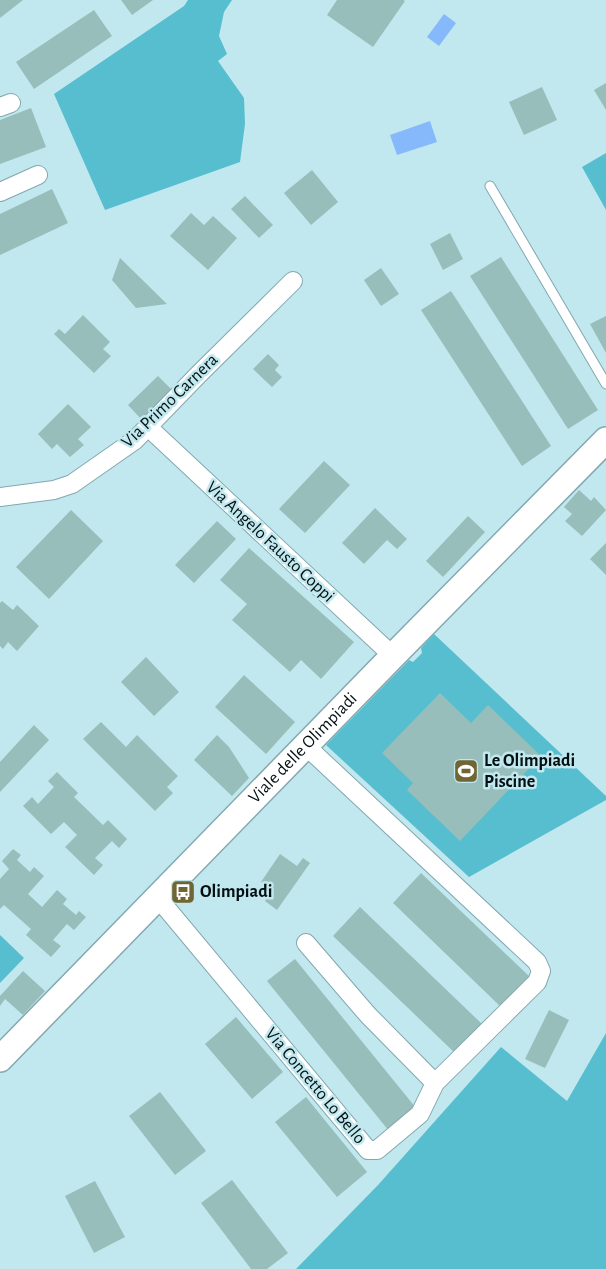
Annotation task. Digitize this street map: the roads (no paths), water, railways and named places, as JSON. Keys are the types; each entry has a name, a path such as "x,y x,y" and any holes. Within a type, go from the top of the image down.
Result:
{"street":[{"path":"0,192 38,175"},
{"name":"Via Primo Carnera","path":"0,497 54,490 72,484 135,440 294,281"},
{"name":"Via Angelo Fausto Coppi","path":"148,427 393,656"},
{"name":"Viale delle Olimpiadi","path":"0,1059 606,440"},
{"name":"Via Concetto Lo Bello","path":"158,898 368,1150 377,1150 420,1114 435,1083 537,982 541,971 537,962 306,746"},
{"path":"306,943 368,1015 435,1083"}],"lane":[{"path":"490,186 606,384"}],"place":[{"name":"Le Olimpiadi Piscine","path":"466,771"},
{"name":"Olimpiadi","path":"183,892"}]}
